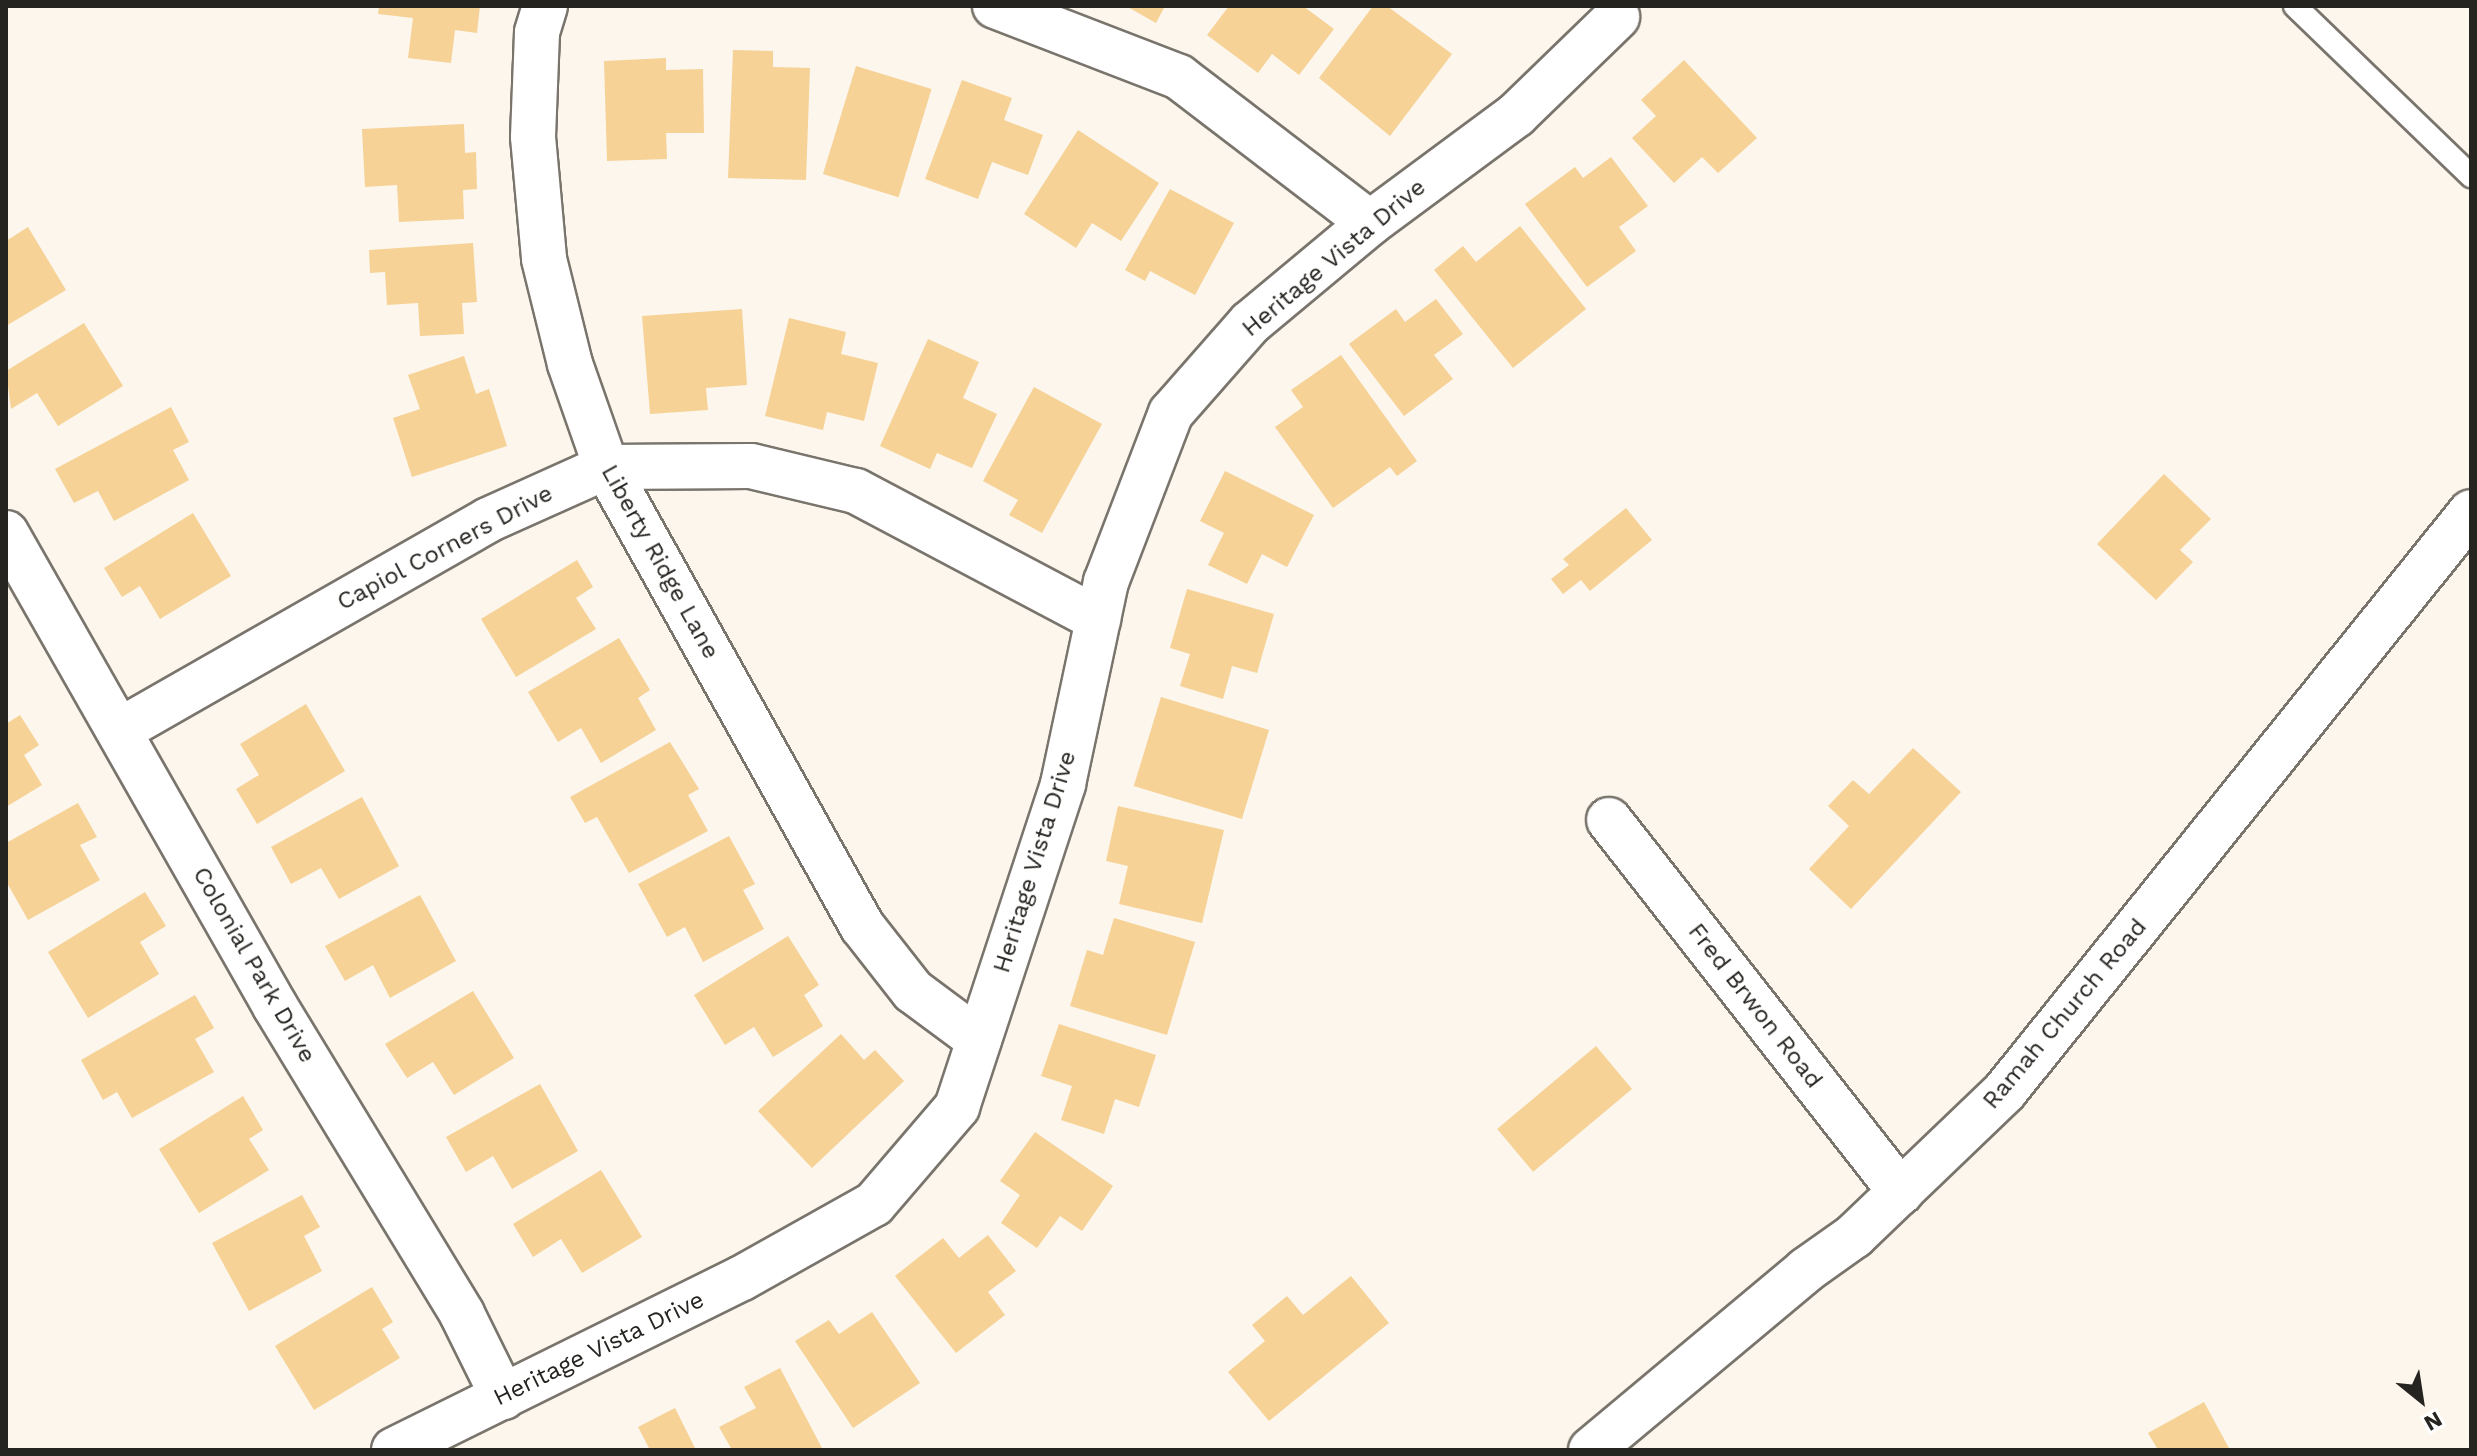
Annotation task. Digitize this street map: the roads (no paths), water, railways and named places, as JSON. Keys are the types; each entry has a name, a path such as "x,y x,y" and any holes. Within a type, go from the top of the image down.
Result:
{"street":[{"name":"Liberty Ridge Lane","path":"545,6 537,33 533,137 544,259 570,364 606,467 862,926 913,991 979,1040"},
{"path":"995,6 1179,77 1370,223"},
{"name":"Heritage Vista Drive","path":"394,1450 742,1278 874,1204 957,1107 1063,784 1106,582 1171,413 1250,323 1370,223 1516,115 1617,17"},
{"name":"Capiol Corners Drive","path":"122,729 488,520 606,467 751,466 856,491 1098,619"},
{"name":"Ramah Church Road","path":"1591,1450 1806,1270 1854,1236 2005,1091 2471,512"},
{"name":"Colonial Park Drive","path":"6,533 122,729 275,1006 462,1314 503,1397"},
{"name":"Fred Brwon Road","path":"1609,820 1901,1192"}],"lane":[{"path":"2295,6 2471,176"}]}
